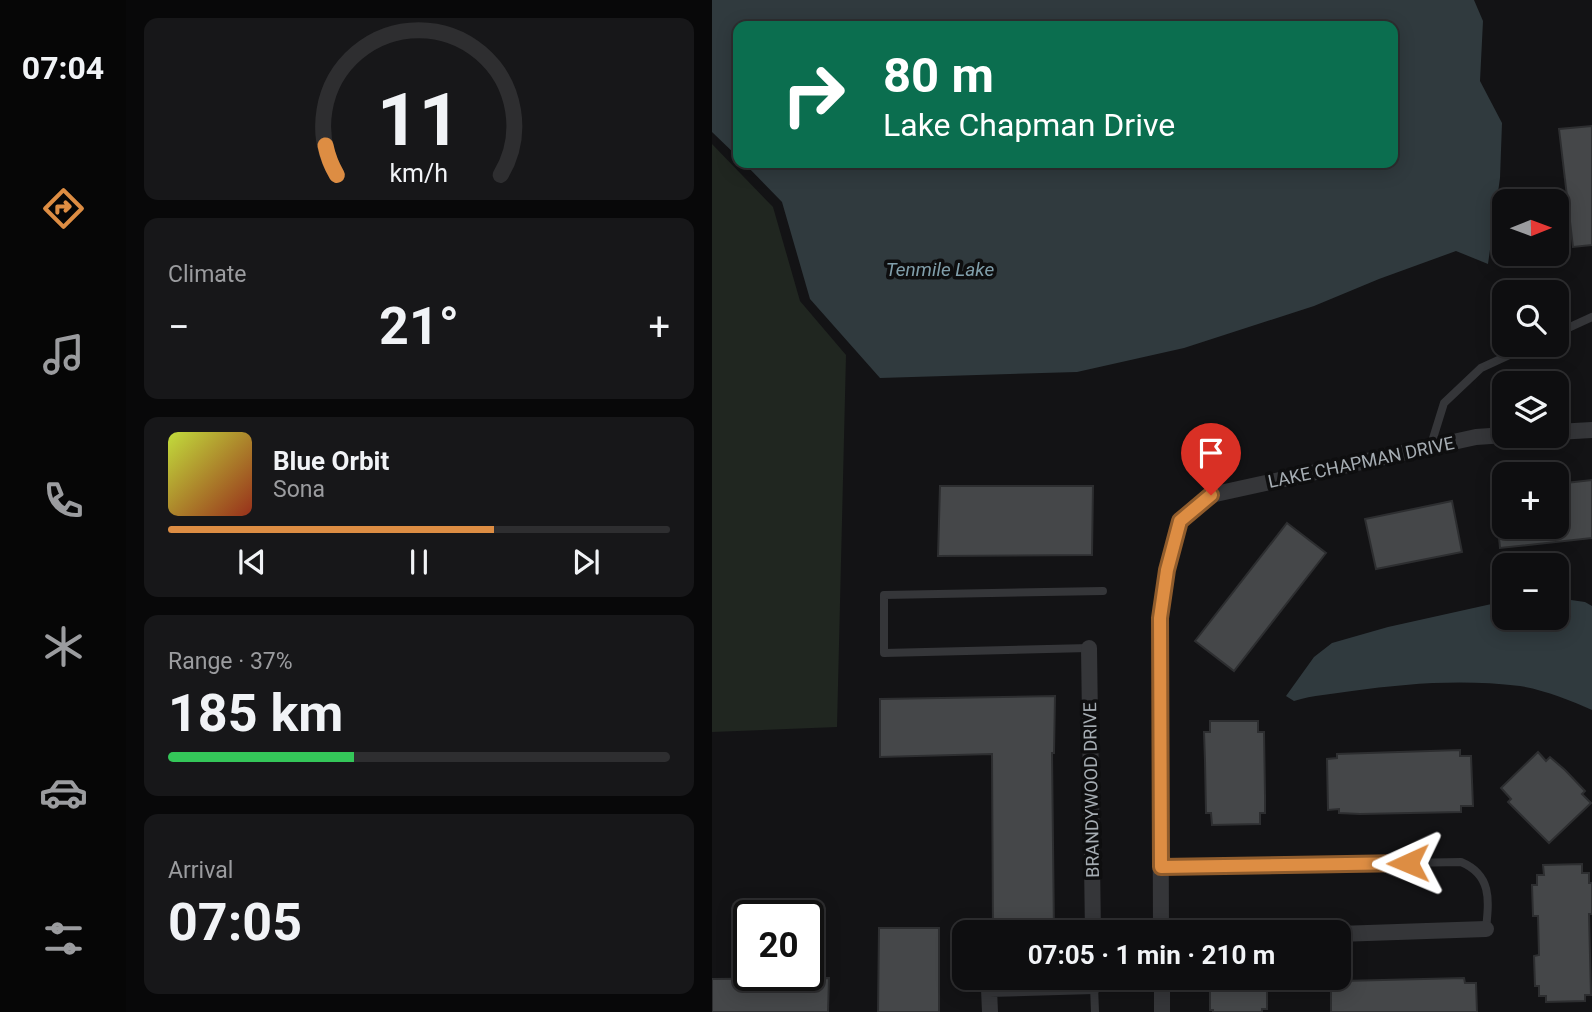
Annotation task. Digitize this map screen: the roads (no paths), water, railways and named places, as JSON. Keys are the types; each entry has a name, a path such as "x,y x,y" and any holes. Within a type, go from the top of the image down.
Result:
{"street":[{"path":"1569,431 1592,430"},
{"name":"LAKE CHAPMAN DRIVE","path":"1161,920 1160,618 1167,570 1180,521 1211,495 1476,437 1492,436"},
{"name":"BRANDYWOOD DRIVE","path":"1089,648 1093,920"},
{"path":"1351,934 1486,929"},
{"path":"989,990 990,1012"},
{"path":"1162,990 1162,1012"}],"lane":[{"path":"1569,328 1592,317"},
{"path":"1430,447 1444,403 1481,368 1505,357"},
{"path":"1089,648 884,653 884,595 1103,591"},
{"path":"1161,867 1461,862 1473,867 1485,882 1489,903 1486,929"},
{"path":"1094,990 1095,1012"}],"water":[{"name":"Tenmile Lake","path":"712,0 1474,0 1483,21 1480,81 1502,123 1500,178 1498,189 1492,189 1492,235 1488,264 1456,251 1314,306 1184,348 1077,372 880,378 810,299 782,202 749,168 1398,168 1398,21 733,21 733,152 712,132"},
{"path":"1569,600 1585,602 1592,606 1592,710 1529,688 1478,683 1394,686 1294,701 1286,696 1314,657 1332,643 1388,627 1492,604 1492,630 1569,630"}]}
